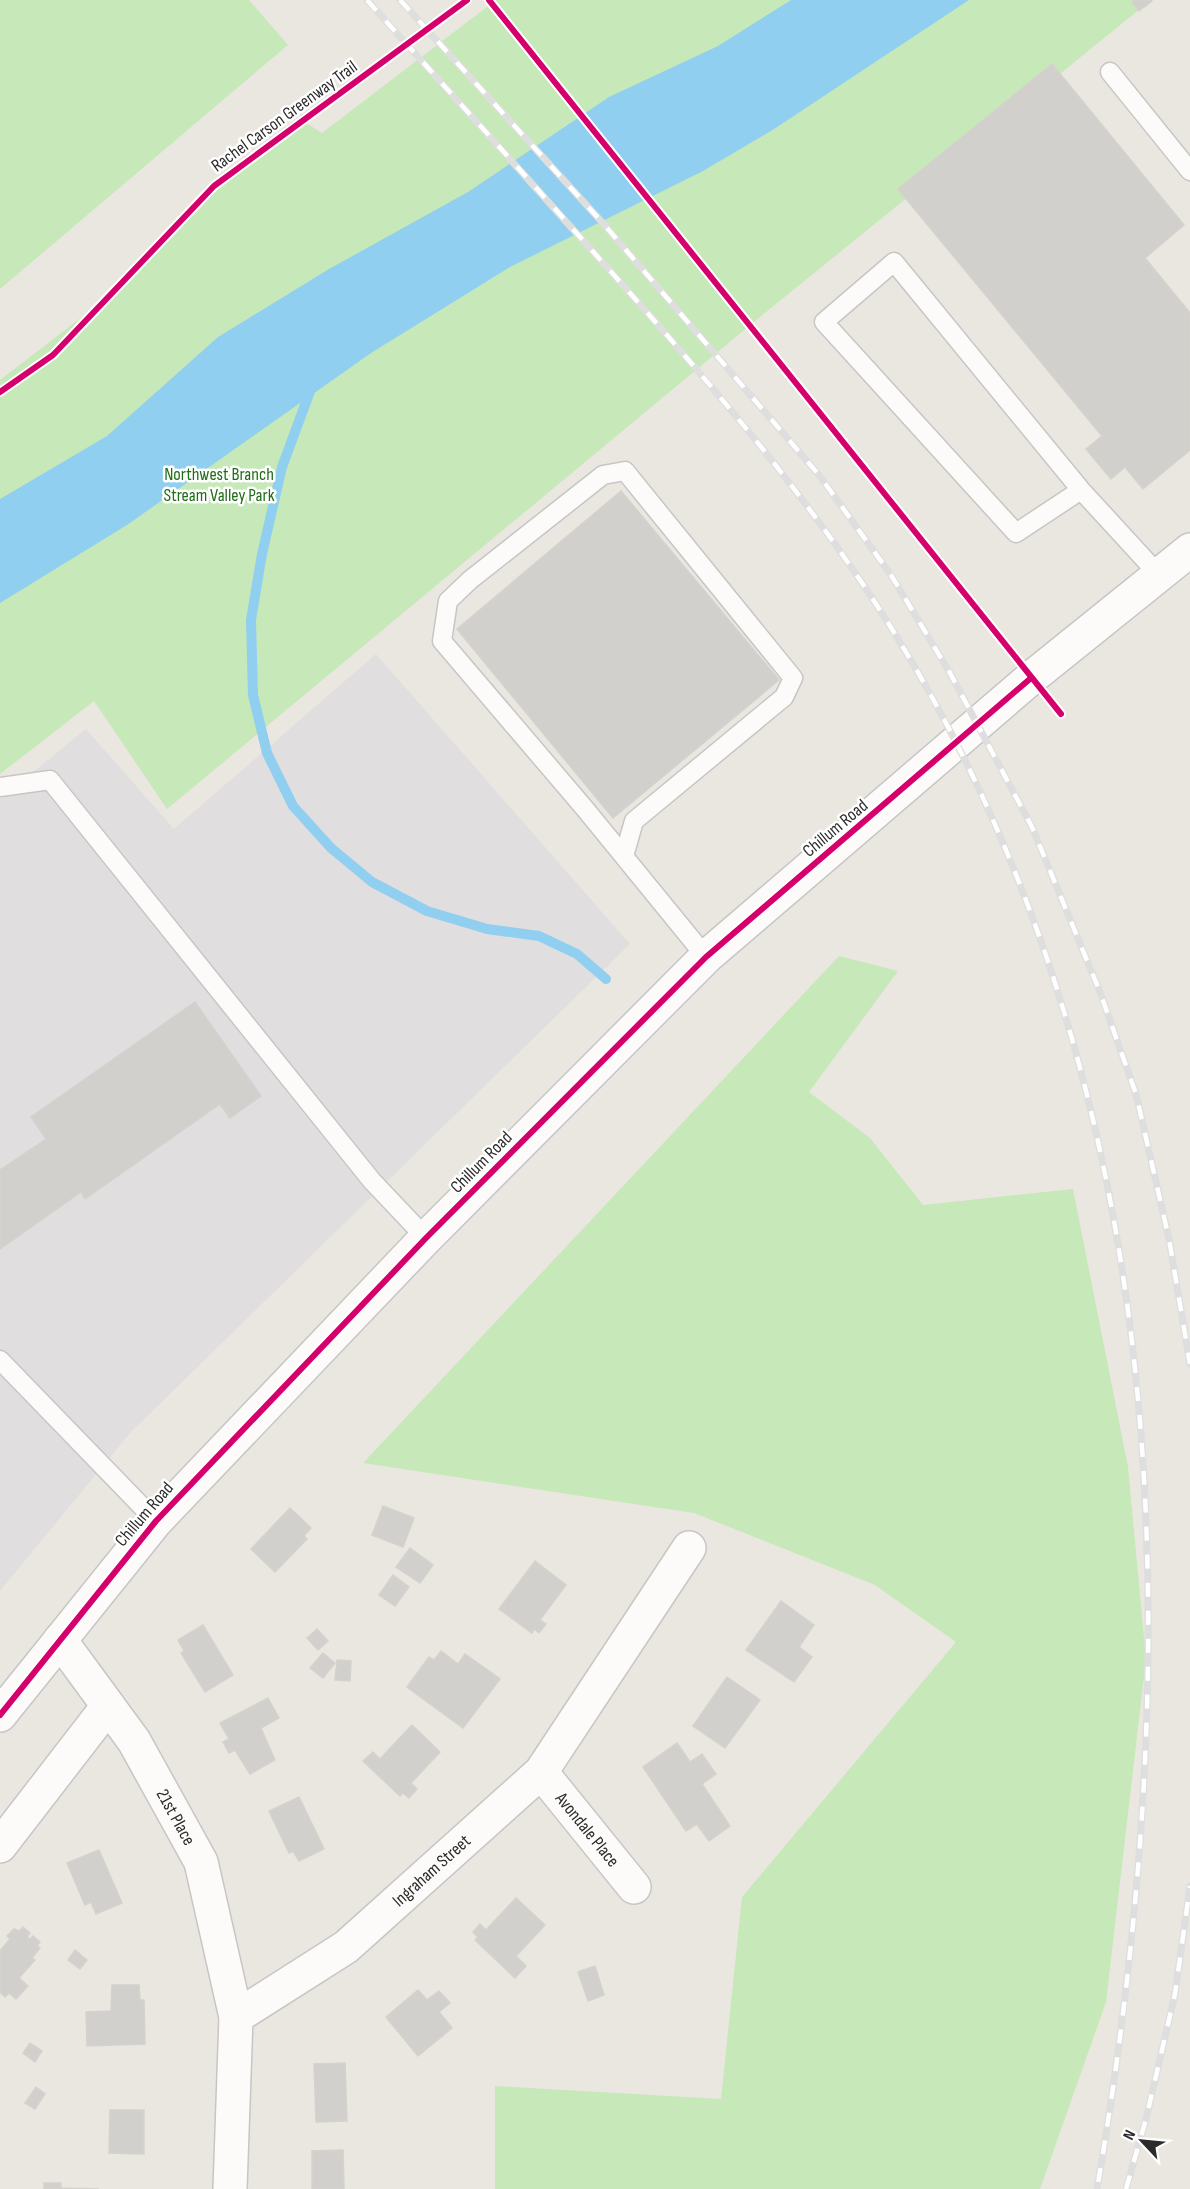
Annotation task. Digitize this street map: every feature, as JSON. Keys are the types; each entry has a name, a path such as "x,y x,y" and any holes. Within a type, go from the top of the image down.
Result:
{"main road":[{"name":"Chillum Road","path":"0,1715 156,1521 426,1238 706,957 1031,678 1190,550"},
{"name":"Ingraham Street","path":"236,2017 346,1947 541,1772 689,1548"},
{"name":"21st Place","path":"60,1640 134,1741 201,1862 236,2017"},
{"path":"0,1846 108,1706"},
{"name":"Avondale Place","path":"541,1772 634,1887"},
{"path":"230,2189 236,2017"}],"lane":[{"path":"1110,72 1190,171"},
{"path":"1081,490 1016,533 824,322 894,262 1081,490 1159,575"},
{"path":"624,856 634,821 784,697 793,678 625,471 603,475 470,580 448,601 442,641 624,856 706,957"},
{"path":"0,787 50,780 372,1181 426,1238"},
{"path":"0,1360 156,1521"}],"shaded area":[{"path":"376,654 630,944 130,1433 0,1591 0,799 86,729 174,829"}],"green space":[{"path":"0,0 249,0 288,45 0,289"},
{"name":"Northwest Branch Stream Valley Park","path":"496,0 1151,0 755,321 167,809 94,701 0,774 0,380 108,297 214,186 303,121 322,133"},
{"path":"839,956 898,971 809,1092 870,1138 923,1205 1073,1189 1128,1467 1146,1659 1106,2002 1040,2189 495,2189 495,2086 721,2099 742,1897 956,1642 875,1585 694,1513 363,1463"}],"water":[{"path":"791,0 969,0 771,131 703,171 510,267 371,353 127,525 0,603 0,499 107,436 218,337 329,269 468,192 609,97 718,46"}],"building":[{"path":"1135,0 1152,1 1139,11 1132,2"},
{"path":"1052,64 1184,225 1145,258 1190,313 1190,450 1143,489 1125,467 1111,479 1086,449 1102,436 898,189"},
{"path":"621,491 779,680 613,818 457,629"},
{"path":"195,1002 261,1096 230,1118 220,1104 85,1199 81,1192 0,1249 0,1170 46,1139 31,1117"},
{"path":"383,1506 414,1518 403,1547 372,1535"},
{"path":"290,1508 311,1528 304,1536 307,1539 275,1572 251,1549"},
{"path":"410,1548 433,1565 420,1583 396,1567"},
{"path":"535,1561 566,1585 540,1620 546,1624 539,1633 534,1629 532,1633 499,1609"},
{"path":"393,1575 409,1587 395,1606 379,1595"},
{"path":"781,1601 814,1625 799,1647 812,1657 794,1682 746,1650"},
{"path":"203,1625 233,1675 205,1692 181,1653 184,1651 178,1640"},
{"path":"317,1629 328,1641 318,1650 307,1638"},
{"path":"441,1651 458,1664 465,1654 500,1679 463,1728 407,1687 429,1657 434,1660"},
{"path":"323,1653 335,1663 323,1678 310,1668"},
{"path":"337,1660 351,1661 350,1681 335,1680"},
{"path":"727,1677 760,1700 725,1748 693,1726"},
{"path":"268,1698 279,1718 261,1728 275,1760 250,1774 235,1750 229,1753 223,1742 229,1739 220,1723"},
{"path":"412,1725 440,1752 411,1783 417,1789 409,1798 403,1793 400,1796 363,1761 373,1752 380,1759"},
{"path":"677,1743 690,1762 702,1754 716,1774 702,1784 730,1826 709,1841 697,1824 686,1831 643,1767"},
{"path":"299,1797 324,1849 299,1861 293,1851 289,1853 269,1811"},
{"path":"99,1850 122,1903 96,1914 91,1902 85,1905 67,1863"},
{"path":"516,1898 545,1925 516,1956 526,1966 515,1978 475,1940 478,1937 473,1932 480,1924 486,1930"},
{"path":"23,1927 30,1933 27,1937 30,1939 33,1936 40,1942 37,1946 40,1948 32,1958 35,1960 19,1978 28,1986 16,1999 9,1993 5,1997 0,1992 0,1951 10,1939 7,1936 14,1929 19,1931"},
{"path":"75,1950 87,1960 80,1969 68,1960"},
{"path":"595,1966 604,1995 588,2001 578,1972"},
{"path":"112,1985 139,1985 140,2000 144,2000 145,2044 87,2046 86,2012 111,2011"},
{"path":"418,1990 427,2000 439,1991 450,2003 439,2012 452,2028 418,2056 386,2017"},
{"path":"30,2043 42,2051 35,2062 23,2053"},
{"path":"345,2063 347,2121 316,2122 314,2064"},
{"path":"36,2087 45,2094 35,2109 25,2103"},
{"path":"110,2110 144,2110 144,2154 109,2153"},
{"path":"343,2150 344,2189 312,2189 312,2151"},
{"path":"44,2183 61,2183 61,2188 99,2189 44,2189"}],"waterway":[{"path":"312,386 282,467 262,554 251,620 253,695 267,753 293,806 331,848 372,882 427,911 487,929 539,936 577,954 606,979"}],"railway":[{"path":"367,0 672,341 738,418 831,538 860,580 966,763 1046,954 1101,1153 1134,1357 1148,1565 1144,1774 1127,1983 1097,2189"},
{"path":"400,0 601,221 819,475 891,575 950,673 1032,827 1100,992 1136,1094 1169,1239 1190,1364"},
{"path":"1126,2189 1146,2119 1175,1994 1190,1886"}],"cycle path":[{"name":"Rachel Carson Greenway Trail","path":"0,392 53,355 214,186 467,0"},
{"path":"489,0 1061,714"},
{"path":"0,1715 156,1521 426,1238 706,957 1031,678"}]}
